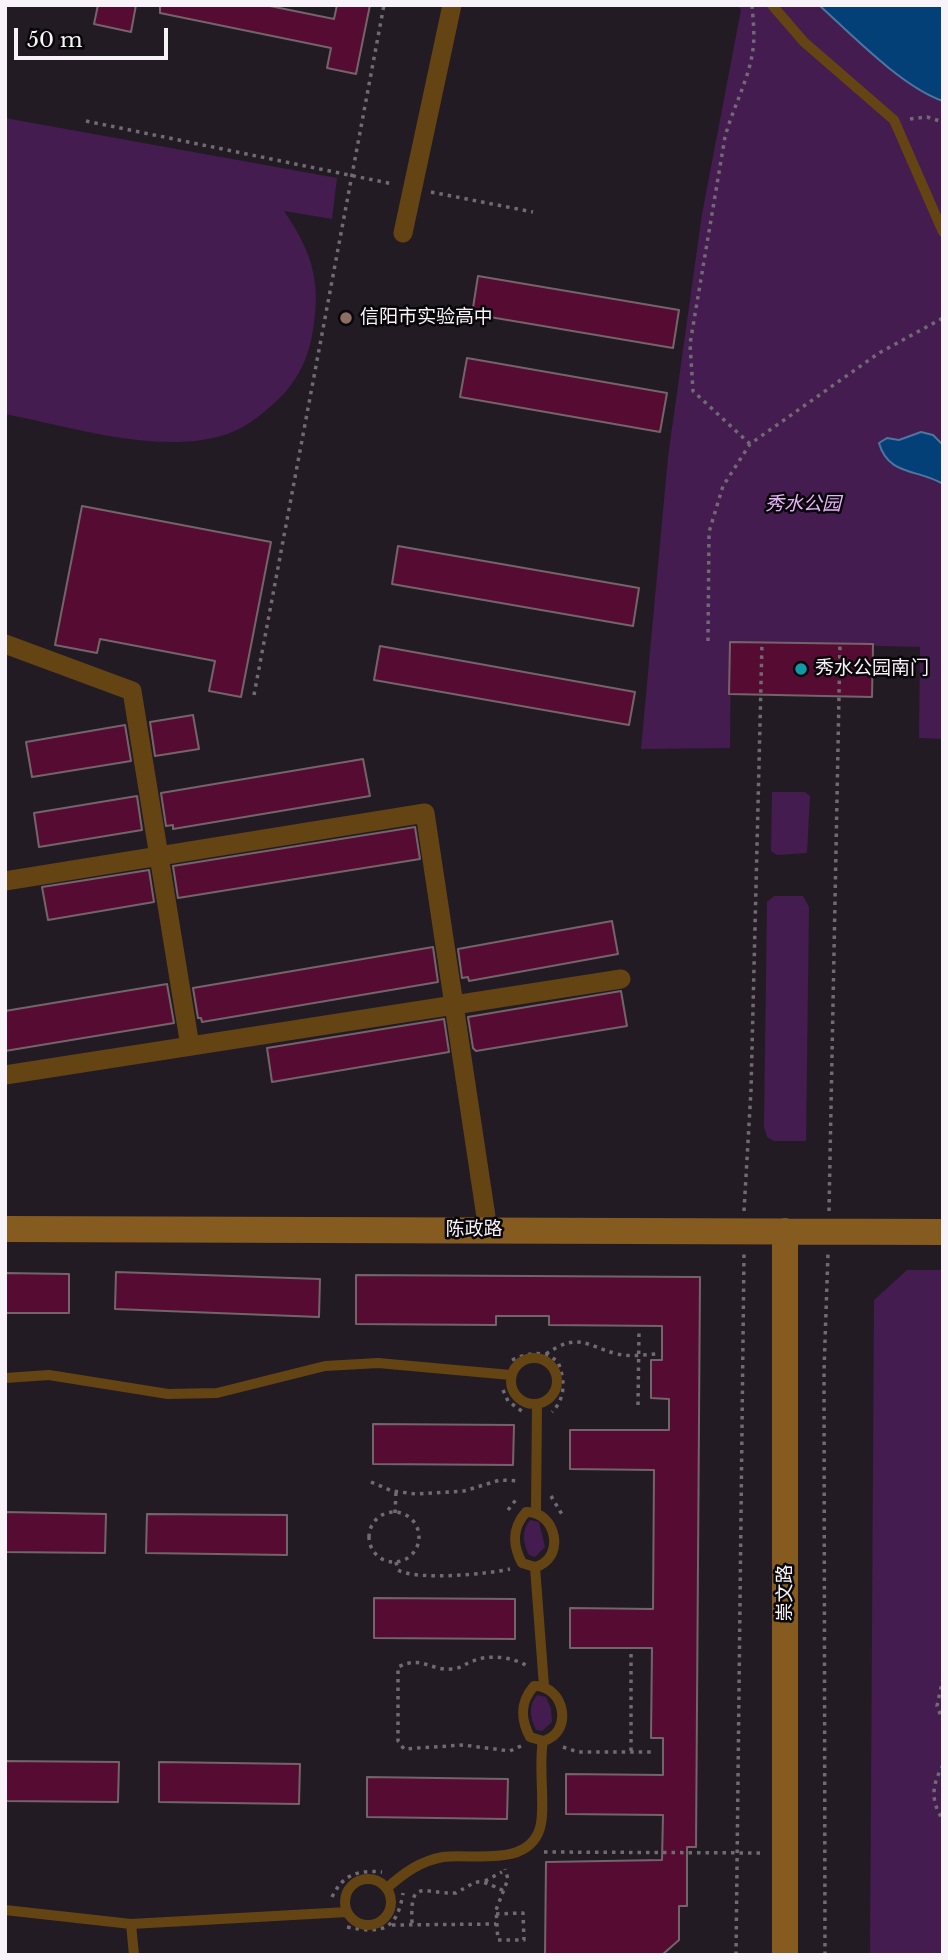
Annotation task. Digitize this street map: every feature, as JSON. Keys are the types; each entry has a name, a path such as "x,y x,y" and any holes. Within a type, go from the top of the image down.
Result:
{"street":[{"path":"403,233 452,5"},
{"path":"5,644 132,691 190,1046"},
{"path":"5,881 425,813 488,1230"},
{"path":"5,1075 621,979"},
{"name":"陈政路","path":"5,1228 943,1232"},
{"name":"崇文路","path":"785,1231 786,1953"}],"lane":[{"path":"772,5 804,42 894,120 943,232"},
{"path":"537,1357 547,1361 555,1370 558,1381 555,1392 547,1401 525,1403 516,1396 511,1386 511,1375 516,1365 526,1358 537,1357"},
{"path":"5,1378 49,1375 169,1394 217,1393 325,1366 365,1364 449,1368 511,1375"},
{"path":"536,1512 537,1404"},
{"path":"526,1512 536,1512 550,1524 554,1550 543,1565 535,1567 522,1563 517,1554 514,1534 516,1523 526,1512"},
{"path":"535,1567 544,1686"},
{"path":"534,1686 544,1686 558,1698 562,1724 558,1733 542,1744 530,1737 522,1708 524,1697 534,1686"},
{"path":"387,1888 404,1872 425,1862 445,1857 502,1856 530,1842 540,1828 542,1744"},
{"path":"371,1878 387,1888 392,1902 389,1913 382,1922 371,1926 359,1924 347,1912 345,1896 350,1886 359,1880 371,1878"},
{"path":"5,1910 131,1924 347,1912"},
{"path":"131,1924 134,1955"}],"path":[{"path":"254,695 384,5"},
{"path":"750,444 693,391 690,344 725,137 732,108 747,78 753,48 752,5"},
{"path":"894,120 927,117 943,122"},
{"path":"86,121 533,212"},
{"path":"708,641 709,532 723,486 750,444 879,354 943,318"},
{"path":"736,1955 744,1231 762,643"},
{"path":"825,1955 824,1371 840,644"},
{"path":"638,1405 639,1331"},
{"path":"502,1361 524,1354 546,1354 573,1341 589,1341 618,1354 656,1354"},
{"path":"546,1354 558,1362 563,1388 562,1399 548,1415"},
{"path":"501,1388 508,1401 525,1416"},
{"path":"507,1513 510,1504 521,1495 525,1474"},
{"path":"371,1482 396,1492 464,1491 500,1480 524,1482"},
{"path":"546,1488 559,1506 564,1520"},
{"path":"395,1513 396,1492"},
{"path":"395,1513 411,1519 419,1537 411,1556 396,1561 381,1558 369,1542 374,1522 382,1516 395,1513"},
{"path":"509,1558 518,1572"},
{"path":"396,1561 398,1570 412,1574 481,1575 515,1567"},
{"path":"631,1654 631,1752"},
{"path":"529,1668 520,1662 488,1657 451,1670 424,1661 398,1667 398,1741 404,1749 463,1745 493,1751 510,1751 519,1746 542,1744 566,1747 578,1752 654,1752"},
{"path":"525,1673 529,1668 529,1659"},
{"path":"943,1678 937,1706 943,1721"},
{"path":"560,1751 571,1743"},
{"path":"519,1746 524,1752"},
{"path":"943,1765 934,1780 933,1798 943,1820"},
{"path":"544,1852 787,1852"},
{"path":"492,1869 505,1866 508,1880 496,1914 498,1940 524,1940 523,1913 496,1914"},
{"path":"327,1904 350,1874 362,1870 388,1873"},
{"path":"412,1923 411,1899 416,1892 425,1889 456,1893 469,1882 485,1881 504,1891"},
{"path":"390,1925 400,1911 404,1891"},
{"path":"339,1926 371,1931 390,1925 412,1923 497,1924"}],"green space":[{"name":"秀水公园","path":"737,5 943,5 943,739 919,738 920,647 731,642 730,748 641,749 668,457 702,214 741,10"},
{"path":"5,118 337,178 332,219 284,211 295,227 309,258 316,304 311,341 305,360 291,386 278,400 251,422 230,433 204,440 177,442 118,437 5,414"},
{"path":"772,792 805,792 810,796 807,853 777,855 771,851"},
{"path":"774,896 803,896 809,907 806,1141 774,1141 767,1137 764,1127 767,902"},
{"path":"907,1270 943,1270 943,1955 870,1955 874,1300"},
{"path":"530,1520 539,1522 545,1547 535,1557 529,1555 524,1542 525,1528"},
{"path":"537,1695 546,1697 551,1709 552,1722 542,1731 536,1730 531,1716 532,1703"}],"water":[{"path":"819,5 943,5 943,101 927,94 894,72"},
{"path":"921,432 933,435 942,444 943,484 897,467 883,454 879,443 887,438 899,440"}],"building":[{"path":"98,5 136,5 131,32 94,24"},
{"path":"160,5 265,5 334,19 337,5 370,5 356,74 327,68 331,48 160,13"},
{"path":"478,276 679,310 673,348 472,314"},
{"path":"467,358 667,393 660,432 460,397"},
{"path":"82,506 271,542 241,697 209,691 215,661 100,639 97,653 55,645"},
{"path":"398,546 639,588 633,626 392,584"},
{"name":"秀水公园南门","path":"730,642 873,644 872,697 729,694"},
{"path":"380,646 635,692 629,725 374,680"},
{"path":"193,715 199,749 155,756 150,722"},
{"path":"125,725 131,761 32,777 26,742"},
{"path":"363,759 370,796 173,829 173,825 166,826 161,793"},
{"path":"137,796 142,830 39,847 34,813"},
{"path":"415,827 420,859 178,898 173,866"},
{"path":"149,870 154,902 48,920 42,887"},
{"path":"612,921 618,954 469,981 468,977 462,978 458,949"},
{"path":"433,947 438,982 202,1022 201,1018 198,1018 193,988"},
{"path":"167,984 174,1023 5,1051 5,1011"},
{"path":"621,991 627,1026 476,1051 473,1048 468,1017"},
{"path":"444,1019 449,1052 272,1082 267,1048"},
{"path":"116,1272 320,1279 319,1317 115,1309"},
{"path":"5,1273 69,1274 69,1313 5,1313"},
{"path":"356,1275 700,1277 696,1847 687,1847 687,1906 679,1906 679,1940 662,1955 545,1955 546,1862 662,1860 663,1815 566,1814 566,1774 663,1775 663,1738 651,1738 652,1648 570,1648 570,1608 653,1609 654,1470 570,1469 570,1430 669,1430 669,1399 651,1398 651,1360 662,1360 662,1326 549,1325 549,1316 496,1316 496,1325 356,1324"},
{"path":"373,1424 514,1425 513,1465 373,1464"},
{"path":"5,1512 106,1514 105,1553 5,1552"},
{"path":"147,1514 287,1515 287,1555 146,1553"},
{"path":"374,1598 515,1599 515,1639 374,1638"},
{"path":"5,1761 119,1762 118,1802 5,1801"},
{"path":"159,1762 300,1764 299,1804 159,1802"},
{"path":"367,1777 508,1779 507,1819 367,1817"}],"place":[{"name":"信阳市实验高中","path":"346,318"},
{"name":"秀水公园南门","path":"801,669"}]}
